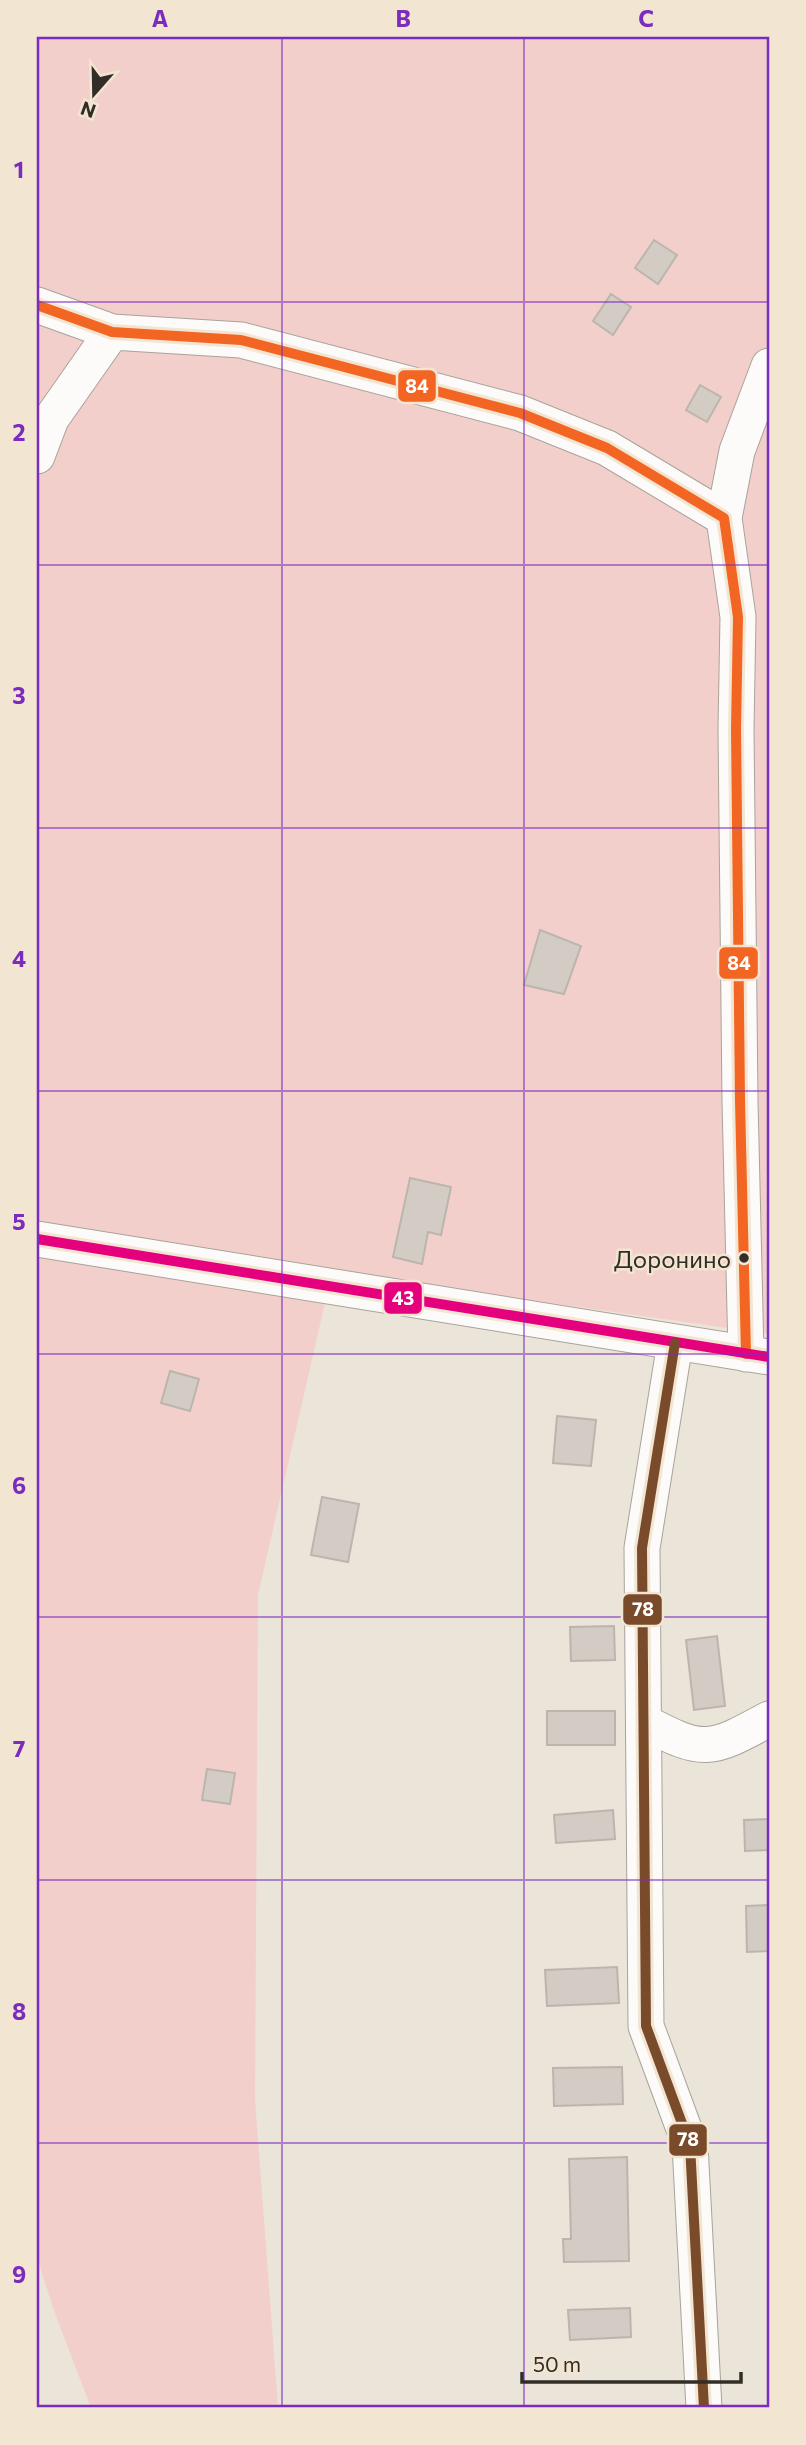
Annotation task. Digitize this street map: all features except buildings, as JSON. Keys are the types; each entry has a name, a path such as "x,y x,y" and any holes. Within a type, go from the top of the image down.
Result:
{"street":[{"path":"37,305 112,332 241,340 520,412 607,448 723,518"},
{"path":"37,456 51,419 112,332"},
{"path":"37,1239 758,1356 739,1059 736,743 738,617 723,518 737,451 769,366"},
{"path":"675,1343 642,1549 646,2026 690,2145 704,2408"},
{"path":"644,1722 691,1744 715,1745 769,1719"}],"shaded area":[{"path":"37,37 769,37 769,1334 332,1272 258,1595 255,2099 278,2408 91,2408 53,2308 37,2257"}],"transit line":[{"name":"84","path":"37,305 112,332 241,340 520,413 607,448 724,518 738,617 736,729 740,1101 746,1354"},
{"name":"43","path":"37,1239 769,1357"},
{"name":"78","path":"675,1343 642,1548 646,2026 690,2145 704,2408"}],"place":[{"name":"Доронино","path":"744,1258"}]}
